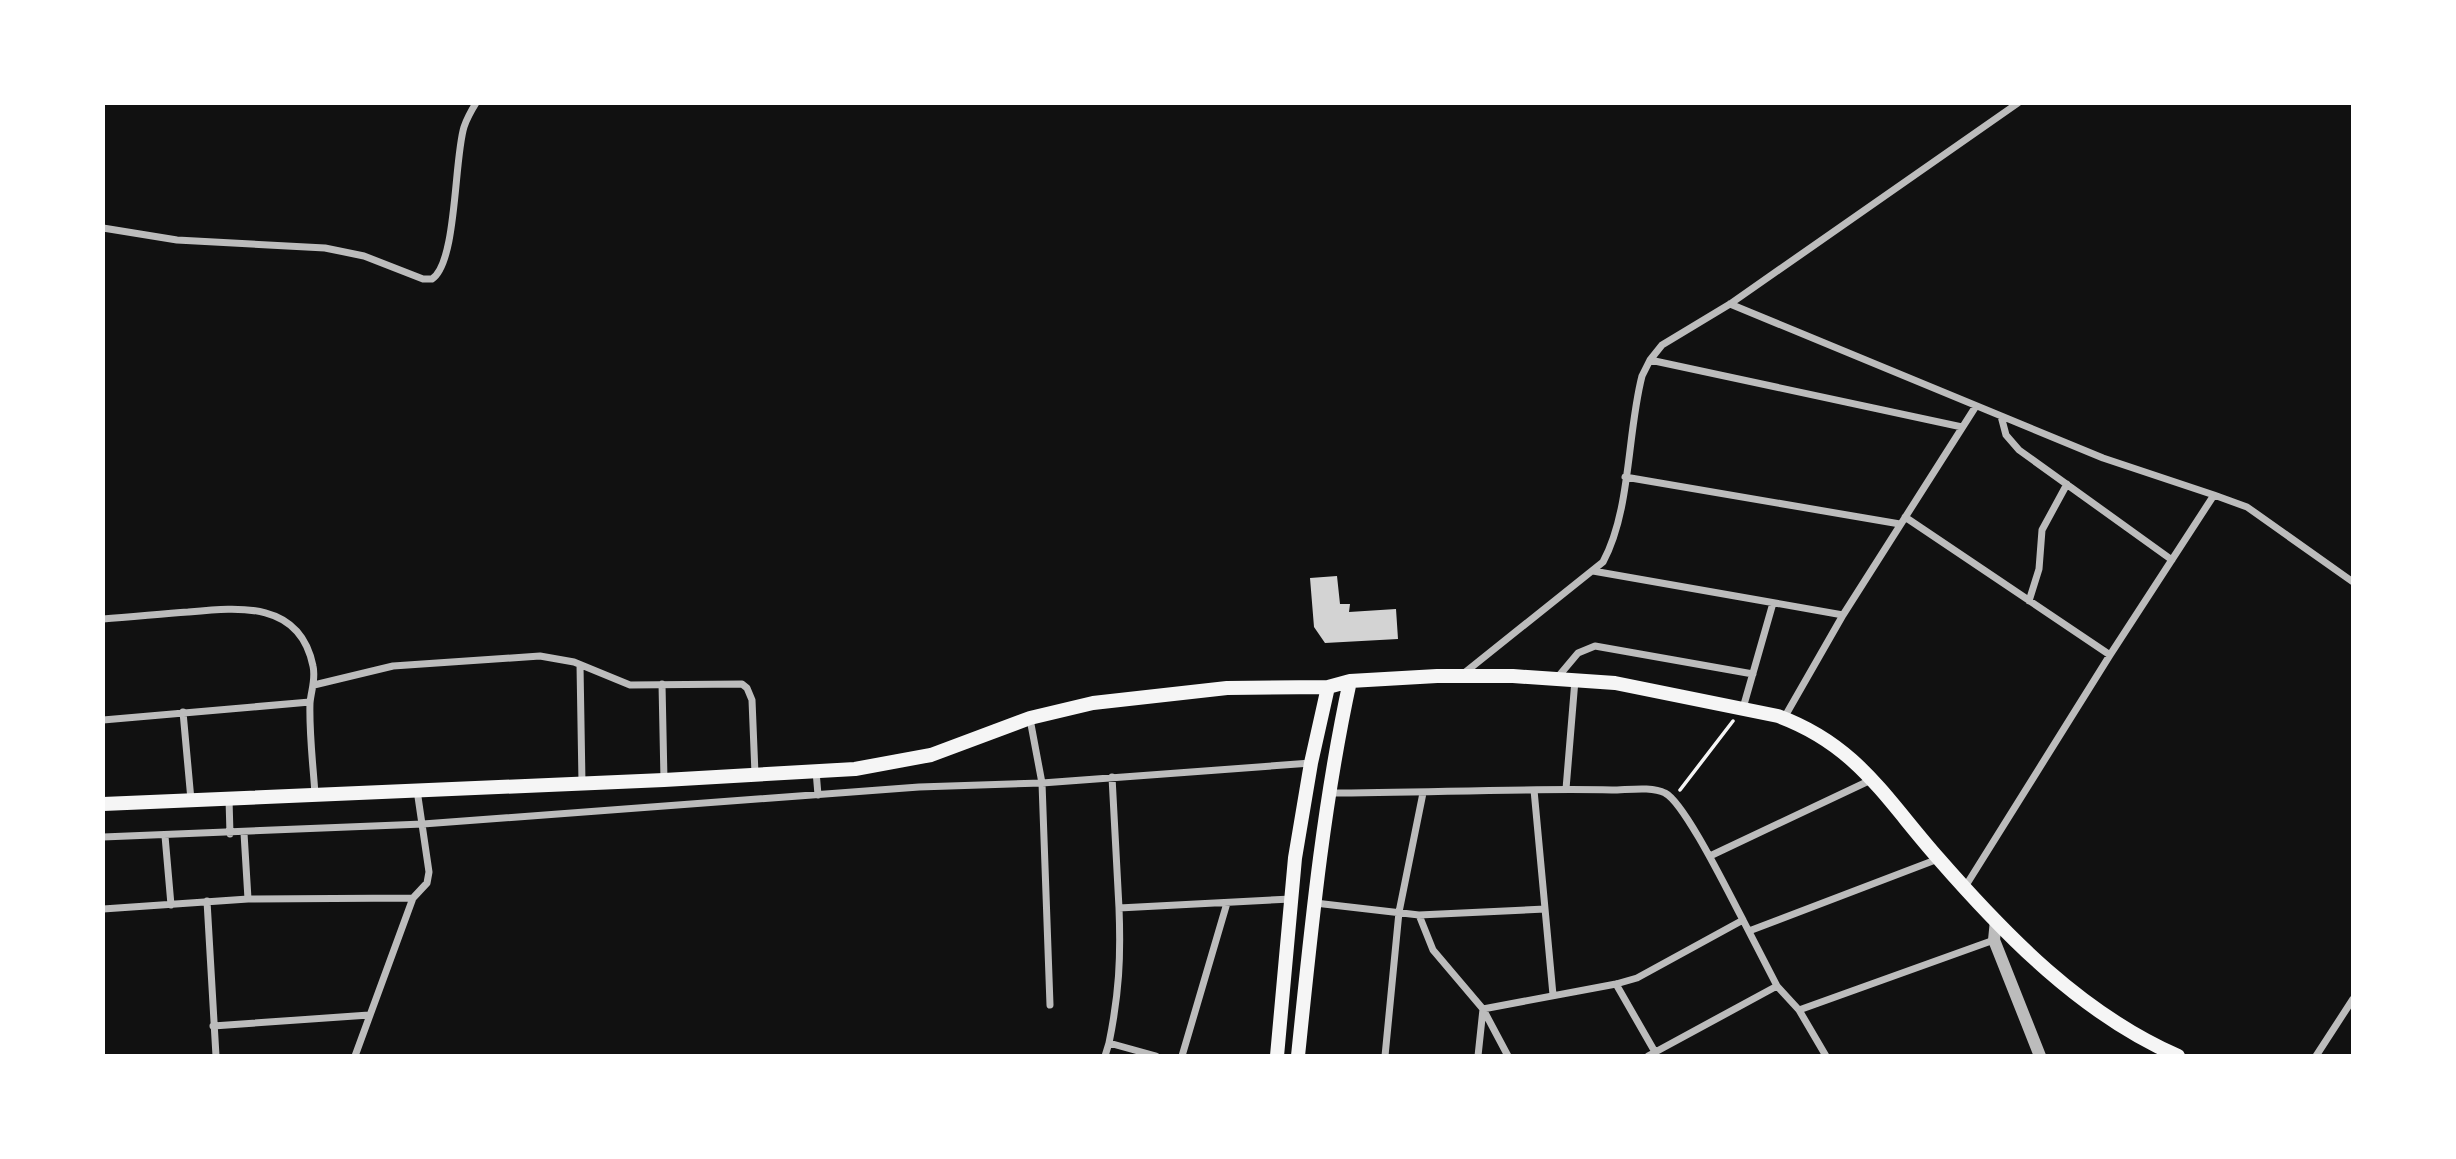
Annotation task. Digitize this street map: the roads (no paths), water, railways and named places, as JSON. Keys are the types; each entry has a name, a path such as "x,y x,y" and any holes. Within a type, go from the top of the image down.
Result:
{"main road":[{"path":"103,804 664,780 880,765 931,755 1030,718 1069,708 1157,694 1227,688 1328,687 1350,681 1460,676 1615,683 1784,718 1801,724 1837,745 1873,779 1939,859 1996,920 2076,995 2125,1030 2178,1056"},
{"path":"1298,1056 1328,793 1350,681"},
{"path":"1277,1056 1296,858 1311,763 1328,687"},
{"path":"1296,858 1319,859"}],"street":[{"path":"103,228 177,240 325,248 364,256 423,279 432,279 442,268 446,255 461,137 466,120 477,103"},
{"path":"1460,676 1603,562 1619,517 1638,393 1650,360 1662,345 1730,304 2018,103"},
{"path":"1730,304 2103,458 2236,502 2255,512 2353,582"},
{"path":"1650,360 1962,427"},
{"path":"1784,718 1843,615 1976,406"},
{"path":"2001,416 2006,435 2013,444 2172,560"},
{"path":"1625,477 1903,520 2110,655"},
{"path":"2029,601 2039,569 2042,530 2067,484"},
{"path":"1965,887 2214,495"},
{"path":"1592,572 1843,615"},
{"path":"1743,708 1773,603"},
{"path":"103,619 233,608 263,611 287,623 301,634 314,669 310,702 315,794"},
{"path":"1557,679 1578,653 1595,646 1753,674"},
{"path":"314,685 393,666 540,656 580,665 621,684 738,684 745,686 752,699 755,774"},
{"path":"580,665 582,783"},
{"path":"1566,789 1575,680"},
{"path":"662,684 664,780"},
{"path":"103,720 310,702"},
{"path":"183,712 191,800"},
{"path":"1030,718 1042,783 1050,1005"},
{"path":"103,837 230,834 423,824 596,809 919,787 1042,783 1311,763"},
{"path":"816,771 818,794"},
{"path":"1105,1056 1118,1002 1121,960 1112,777"},
{"path":"1710,856 1873,779"},
{"path":"355,1056 413,898 427,883 429,872 417,789"},
{"path":"1328,793 1566,789 1655,790 1665,793 1673,800 1710,856 1777,986 1799,1010 1826,1056"},
{"path":"1534,790 1553,995"},
{"path":"1385,1056 1399,912 1423,793"},
{"path":"229,798 230,834"},
{"path":"244,833 248,899"},
{"path":"166,836 171,905"},
{"path":"1749,931 1939,859"},
{"path":"103,909 248,899 413,898"},
{"path":"1119,908 1291,899"},
{"path":"207,901 216,1056"},
{"path":"1314,902 1419,915 1545,909"},
{"path":"1182,1056 1227,903"},
{"path":"1419,915 1433,950 1483,1009 1508,1056"},
{"path":"1483,1009 1637,978 1744,920"},
{"path":"1996,920 1994,940 2040,1056"},
{"path":"1799,1010 1994,940"},
{"path":"1616,984 1651,1054 1777,986"},
{"path":"2316,1056 2353,999"},
{"path":"1478,1056 1483,1009"},
{"path":"213,1026 369,1015"},
{"path":"1109,1043 1156,1056"}]}
